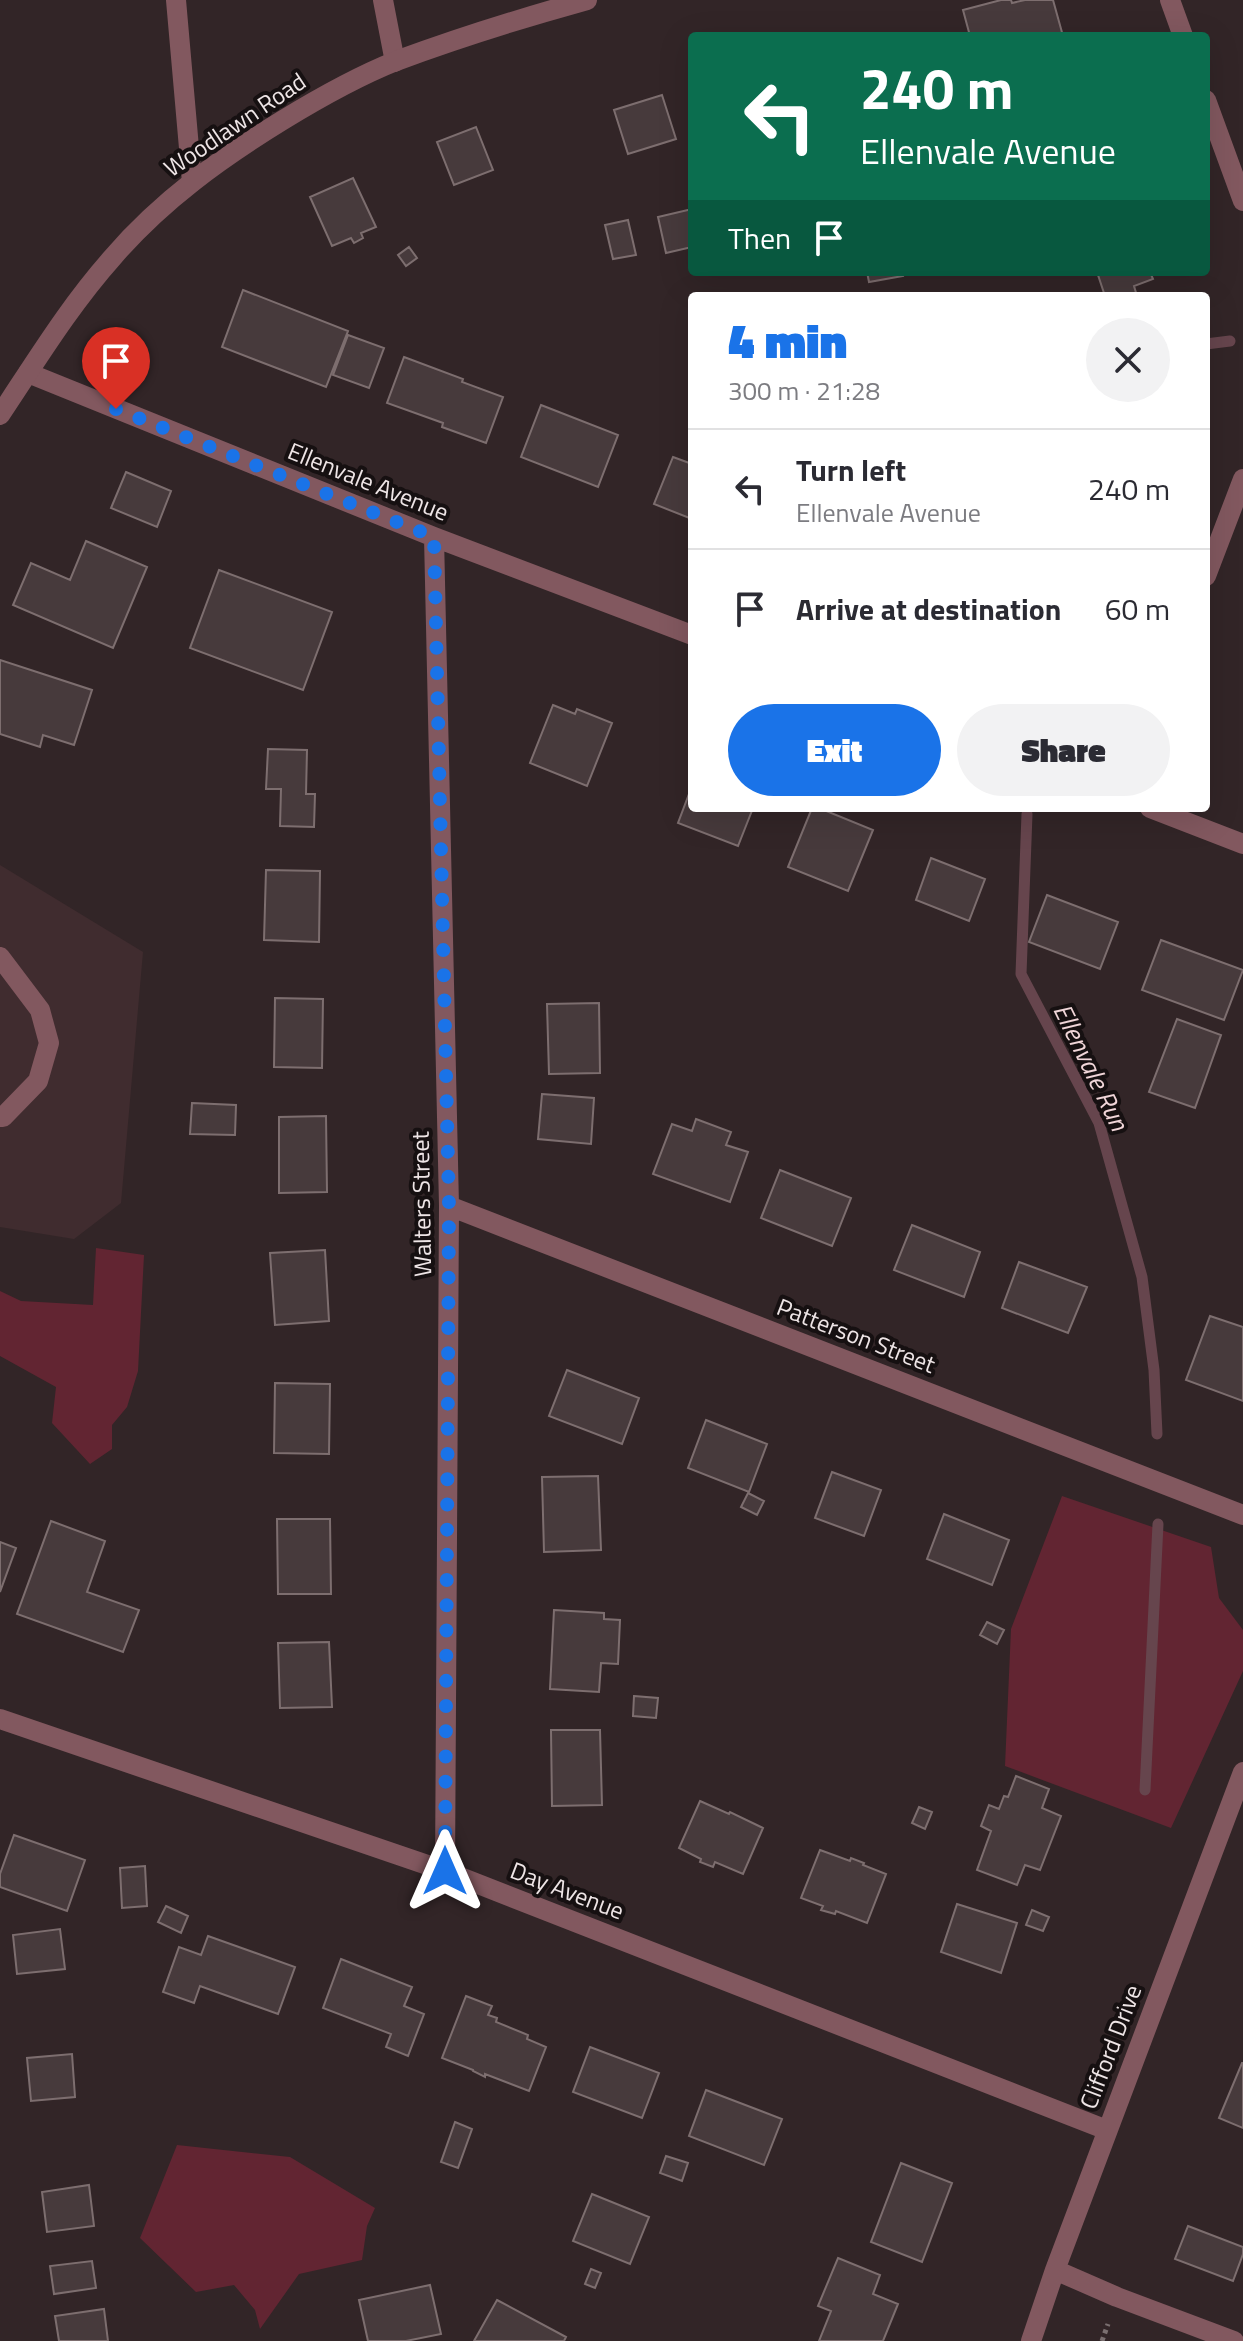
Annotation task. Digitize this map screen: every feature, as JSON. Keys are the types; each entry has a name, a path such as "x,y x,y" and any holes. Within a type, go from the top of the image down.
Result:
{"street":[{"path":"176,0 192,182"},
{"path":"383,0 395,62"},
{"name":"Woodlawn Road","path":"0,415 114,254 192,182 251,140 315,100 395,62 528,16 587,0"},
{"path":"1170,0 1182,32"},
{"path":"1210,111 1243,201"},
{"name":"Ellenvale Avenue","path":"28,373 434,537 688,633"},
{"path":"1210,566 1243,479"},
{"name":"Walters Street","path":"434,537 449,1206 445,1871"},
{"path":"1160,812 1243,844"},
{"path":"0,957 40,1010 49,1043 38,1081 0,1117"},
{"name":"Patterson Street","path":"449,1206 1243,1515"},
{"name":"Day Avenue","path":"0,1719 445,1871 1107,2130"},
{"name":"Clifford Drive","path":"1031,2341 1107,2130 1243,1772"},
{"path":"1055,2270 1234,2341"}],"shaded area":[{"path":"0,865 143,952 121,1203 74,1239 0,1227"},
{"path":"96,1248 144,1255 138,1371 127,1407 112,1425 112,1449 90,1464 52,1423 56,1387 0,1356 0,1291 21,1301 93,1305"},
{"path":"1062,1496 1211,1547 1219,1598 1243,1630 1243,1671 1171,1828 1005,1766 1011,1629"},
{"path":"177,2145 290,2157 375,2208 367,2226 362,2260 299,2274 260,2329 255,2310 234,2285 196,2292 140,2238"}],"building":[{"path":"1001,0 1011,0 1012,3 1053,0 1062,32 969,32 963,10"},
{"path":"662,95 676,139 628,154 614,110"},
{"path":"476,127 493,170 454,185 437,142"},
{"path":"353,178 376,227 361,233 363,238 354,243 351,238 332,246 310,197"},
{"path":"688,210 688,248 666,253 658,217"},
{"path":"628,220 636,255 613,259 605,225"},
{"path":"409,247 417,258 406,266 398,255"},
{"path":"868,276 903,276 869,282"},
{"path":"1098,276 1152,276 1153,279 1134,286 1136,292 1104,292"},
{"path":"243,290 348,331 326,387 222,347"},
{"path":"348,335 384,348 369,388 333,375"},
{"path":"404,357 503,397 486,443 442,427 443,423 387,403"},
{"path":"541,405 618,435 598,487 521,457"},
{"path":"673,457 688,463 688,517 654,504"},
{"path":"126,472 171,491 157,527 111,508"},
{"path":"86,541 147,567 113,648 13,605 31,563 70,580"},
{"path":"219,570 332,612 303,690 190,648"},
{"path":"0,660 92,690 74,745 43,735 40,747 0,734"},
{"path":"553,705 575,714 577,709 612,723 587,786 530,763"},
{"path":"268,749 307,750 306,794 315,794 314,827 280,826 281,789 266,789"},
{"path":"688,797 688,812 751,812 738,846 678,823"},
{"path":"810,812 829,812 873,830 848,891 788,867"},
{"path":"931,858 985,879 969,921 916,900"},
{"path":"266,870 320,871 319,942 264,940"},
{"path":"1047,895 1118,922 1100,969 1029,942"},
{"path":"1161,940 1243,970 1224,1020 1142,990"},
{"path":"275,998 323,999 322,1068 274,1067"},
{"path":"599,1003 600,1073 549,1074 547,1004"},
{"path":"1177,1019 1221,1035 1195,1108 1149,1092"},
{"path":"542,1094 594,1098 591,1144 538,1139"},
{"path":"192,1103 236,1105 235,1135 190,1134"},
{"path":"326,1116 327,1192 279,1193 279,1117"},
{"path":"696,1119 731,1132 726,1145 748,1152 730,1202 653,1174 672,1124 692,1131"},
{"path":"780,1170 851,1198 832,1246 761,1218"},
{"path":"912,1225 980,1252 964,1297 894,1270"},
{"path":"325,1250 329,1321 275,1325 270,1253"},
{"path":"1019,1262 1087,1287 1068,1333 1002,1308"},
{"path":"1210,1316 1243,1327 1243,1401 1186,1380"},
{"path":"567,1370 639,1398 622,1444 549,1416"},
{"path":"275,1383 330,1384 329,1454 274,1453"},
{"path":"706,1420 767,1444 749,1492 688,1468"},
{"path":"832,1472 881,1490 864,1536 815,1518"},
{"path":"598,1476 601,1550 544,1552 542,1477"},
{"path":"748,1493 764,1501 757,1515 741,1507"},
{"path":"944,1514 1009,1540 992,1585 927,1559"},
{"path":"277,1519 330,1519 331,1594 278,1594"},
{"path":"51,1521 105,1541 87,1592 139,1610 123,1652 17,1614"},
{"path":"0,1542 16,1548 0,1592"},
{"path":"554,1610 604,1613 604,1619 620,1620 618,1664 601,1663 599,1692 550,1689"},
{"path":"987,1622 1004,1630 997,1644 980,1635"},
{"path":"329,1642 332,1707 280,1708 278,1643"},
{"path":"634,1696 658,1698 656,1718 633,1716"},
{"path":"551,1730 600,1730 602,1805 552,1806"},
{"path":"1016,1776 1049,1789 1042,1808 1061,1816 1040,1870 1025,1865 1017,1885 977,1870 991,1831 981,1826 989,1805 999,1809 1004,1796 1008,1797"},
{"path":"700,1801 763,1828 743,1874 715,1862 713,1867 700,1862 701,1859 679,1848"},
{"path":"919,1807 932,1812 925,1829 912,1823"},
{"path":"14,1835 85,1860 67,1911 0,1887 0,1874"},
{"path":"820,1850 850,1861 851,1858 886,1874 867,1923 836,1911 835,1914 821,1910 823,1906 801,1898"},
{"path":"145,1866 147,1906 122,1908 120,1868"},
{"path":"957,1904 1017,1923 1001,1973 941,1952"},
{"path":"166,1906 188,1916 181,1933 158,1922"},
{"path":"1032,1910 1049,1917 1043,1931 1026,1925"},
{"path":"60,1929 65,1969 17,1974 13,1935"},
{"path":"208,1936 295,1967 278,2014 200,1986 194,2003 163,1992 179,1947 201,1955"},
{"path":"341,1959 412,1987 404,2006 424,2014 408,2056 386,2047 391,2034 323,2008"},
{"path":"466,1996 492,2006 488,2015 497,2018 496,2022 528,2035 527,2039 546,2047 529,2091 485,2074 485,2077 442,2058"},
{"path":"590,2047 659,2073 642,2118 573,2092"},
{"path":"72,2054 75,2097 31,2101 27,2058"},
{"path":"1243,2063 1243,2128 1219,2118"},
{"path":"706,2090 782,2119 764,2165 689,2136"},
{"path":"455,2122 472,2129 458,2168 441,2162"},
{"path":"666,2156 688,2163 682,2181 660,2173"},
{"path":"901,2163 952,2183 922,2262 871,2242"},
{"path":"89,2185 94,2226 47,2232 42,2192"},
{"path":"592,2194 649,2217 630,2264 573,2241"},
{"path":"1188,2226 1243,2247 1233,2281 1175,2259"},
{"path":"838,2258 880,2275 873,2294 898,2304 883,2341 819,2341 831,2311 818,2306"},
{"path":"92,2261 96,2288 54,2294 50,2266"},
{"path":"591,2269 601,2273 595,2288 585,2284"},
{"path":"430,2285 441,2334 406,2341 368,2341 359,2300"},
{"path":"497,2300 566,2337 564,2341 474,2341"},
{"path":"104,2309 108,2341 59,2341 55,2316"}],"waterway":[{"name":"Ellenvale Run","path":"1210,344 1230,341"},
{"name":"Ellenvale Run","path":"1027,814 1021,974 1099,1123 1142,1277 1154,1370 1157,1434"},
{"name":"Ellenvale Run","path":"1145,1790 1158,1524"}],"route":[{"path":"116,409 434,537 449,1206 445,1871"}]}
